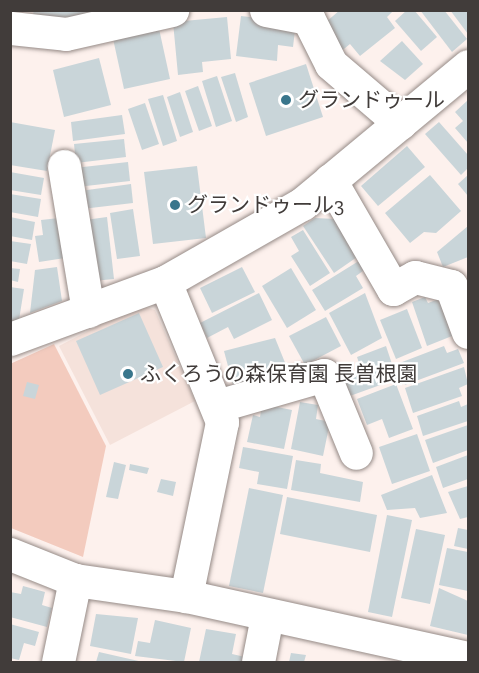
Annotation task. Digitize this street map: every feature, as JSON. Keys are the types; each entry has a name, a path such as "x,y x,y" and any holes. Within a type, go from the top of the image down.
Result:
{"street":[{"path":"16,10 11,29 66,34 172,10"},
{"path":"266,10 308,18 330,64 400,123"},
{"path":"10,339 165,282 302,204 468,66"},
{"path":"64,166 88,311"},
{"path":"330,180 393,290 415,277 460,280 468,332"},
{"path":"165,282 222,422 186,596"},
{"path":"217,406 324,375 356,453"},
{"path":"10,554 75,580 186,596 267,616 468,658"},
{"path":"58,663 75,580"},
{"path":"258,663 267,616"}],"shaded area":[{"name":"ふくろうの森保育園 長曽根園","path":"138,305 155,310 195,401 110,445 59,346"},
{"path":"54,344 106,446 83,557 11,528 10,364"}],"building":[{"path":"34,10 109,10 80,20 66,17 64,25 32,19"},
{"path":"340,10 394,10 387,17 395,28 360,56 350,44 339,53 319,28"},
{"path":"407,10 414,10 437,37 421,51 395,21"},
{"path":"420,10 444,10 467,39 452,52"},
{"path":"450,10 468,10 468,34"},
{"path":"241,16 296,22 293,47 278,45 277,61 236,56"},
{"path":"227,17 231,59 202,62 203,72 178,75 173,22"},
{"path":"158,24 170,79 124,89 112,34"},
{"path":"402,41 423,64 405,80 380,61"},
{"path":"99,58 111,105 64,117 53,70"},
{"name":"グランドゥール","path":"306,64 323,117 266,136 249,83"},
{"path":"235,73 248,117 236,122 221,77"},
{"path":"217,76 232,121 216,127 202,81"},
{"path":"198,86 212,126 199,131 185,91"},
{"path":"180,92 193,132 180,137 167,97"},
{"path":"163,95 177,141 163,146 148,99"},
{"path":"468,100 468,143 455,128 463,121 455,112"},
{"path":"145,103 159,144 142,150 128,109"},
{"path":"122,115 125,134 73,141 71,122"},
{"path":"10,122 55,130 47,171 10,165"},
{"path":"439,122 468,155 468,168 461,175 425,134"},
{"path":"124,139 126,157 76,163 74,144"},
{"path":"407,146 425,167 378,206 361,186"},
{"path":"128,162 130,181 77,187 74,168"},
{"name":"グランドゥール3","path":"197,166 206,238 153,244 144,172"},
{"path":"10,172 44,178 41,195 10,190"},
{"path":"430,175 461,211 436,233 424,232 410,243 385,213"},
{"path":"468,175 468,196 458,184"},
{"path":"131,184 133,203 82,209 80,191"},
{"path":"10,194 41,199 38,217 10,212"},
{"path":"133,209 140,256 117,259 110,213"},
{"path":"10,217 35,222 32,240 10,236"},
{"path":"107,217 114,279 93,281 85,220"},
{"path":"59,218 65,258 39,262 35,236 43,235 41,220"},
{"path":"315,218 336,219 360,255 334,273 303,226"},
{"path":"468,226 468,257 443,267 437,252"},
{"path":"303,230 330,273 310,286 291,256 299,251 291,237"},
{"path":"10,241 31,244 27,264 10,261"},
{"path":"362,259 367,268 356,276 363,288 325,311 312,290"},
{"path":"57,267 62,301 30,313 35,270"},
{"path":"242,267 255,292 212,313 200,288"},
{"path":"10,268 20,269 18,282 10,280"},
{"path":"291,268 316,310 287,328 262,286"},
{"path":"10,287 24,289 18,326 10,325"},
{"path":"259,293 272,320 234,339 228,327 207,338 200,323"},
{"path":"365,293 382,338 351,355 329,313"},
{"path":"425,297 428,303 439,299 452,336 427,346 412,302"},
{"path":"407,309 422,348 396,359 380,320"},
{"path":"139,313 163,367 100,395 76,341"},
{"path":"326,317 341,346 305,365 289,336"},
{"path":"275,338 288,370 233,385 224,351"},
{"path":"386,346 397,379 347,397 341,379 362,372 357,357"},
{"path":"444,346 447,353 458,349 464,363 405,385 397,364"},
{"path":"464,367 468,384 459,388 462,396 413,413 405,388"},
{"path":"27,382 39,385 35,399 23,396"},
{"path":"396,384 413,429 389,438 382,419 367,425 357,399"},
{"path":"459,401 461,407 468,404 468,421 423,436 417,416"},
{"path":"300,402 318,405 316,419 330,422 323,456 291,449"},
{"path":"262,404 292,410 284,449 247,442 253,415 260,417"},
{"path":"468,425 468,450 433,463 425,440"},
{"path":"417,434 430,471 392,484 379,447"},
{"path":"243,447 293,456 287,489 257,484 259,472 239,468"},
{"path":"468,455 468,479 443,488 436,467"},
{"path":"296,460 321,464 320,473 363,482 360,502 291,490"},
{"path":"114,462 126,465 118,499 106,497"},
{"path":"130,464 149,468 147,474 129,470"},
{"path":"432,475 447,513 420,518 415,508 387,510 381,495"},
{"path":"161,479 176,482 173,496 157,492"},
{"path":"468,486 468,517 460,519 448,492"},
{"path":"249,488 283,495 263,593 229,586"},
{"path":"287,497 377,515 370,552 280,534"},
{"path":"387,515 412,520 392,617 368,612"},
{"path":"458,528 468,530 468,549 454,546"},
{"path":"416,529 445,535 430,604 401,598"},
{"path":"447,548 468,552 468,591 439,585"},
{"path":"23,586 45,592 42,605 52,608 47,627 10,617 10,592 21,594"},
{"path":"439,588 468,601 468,635 430,626"},
{"path":"96,614 138,618 131,654 90,646"},
{"path":"155,620 191,628 184,662 135,656 138,641 150,643"},
{"path":"10,624 39,632 35,646 24,643 19,660 10,658"},
{"path":"206,629 236,634 232,654 245,657 244,662 199,662"},
{"path":"99,652 143,662 96,662"},
{"path":"291,653 306,655 304,662 289,662"}],"place":[{"name":"グランドゥール","path":"286,100"},
{"name":"グランドゥール3","path":"175,205"},
{"name":"ふくろうの森保育園 長曽根園","path":"128,374"}]}
